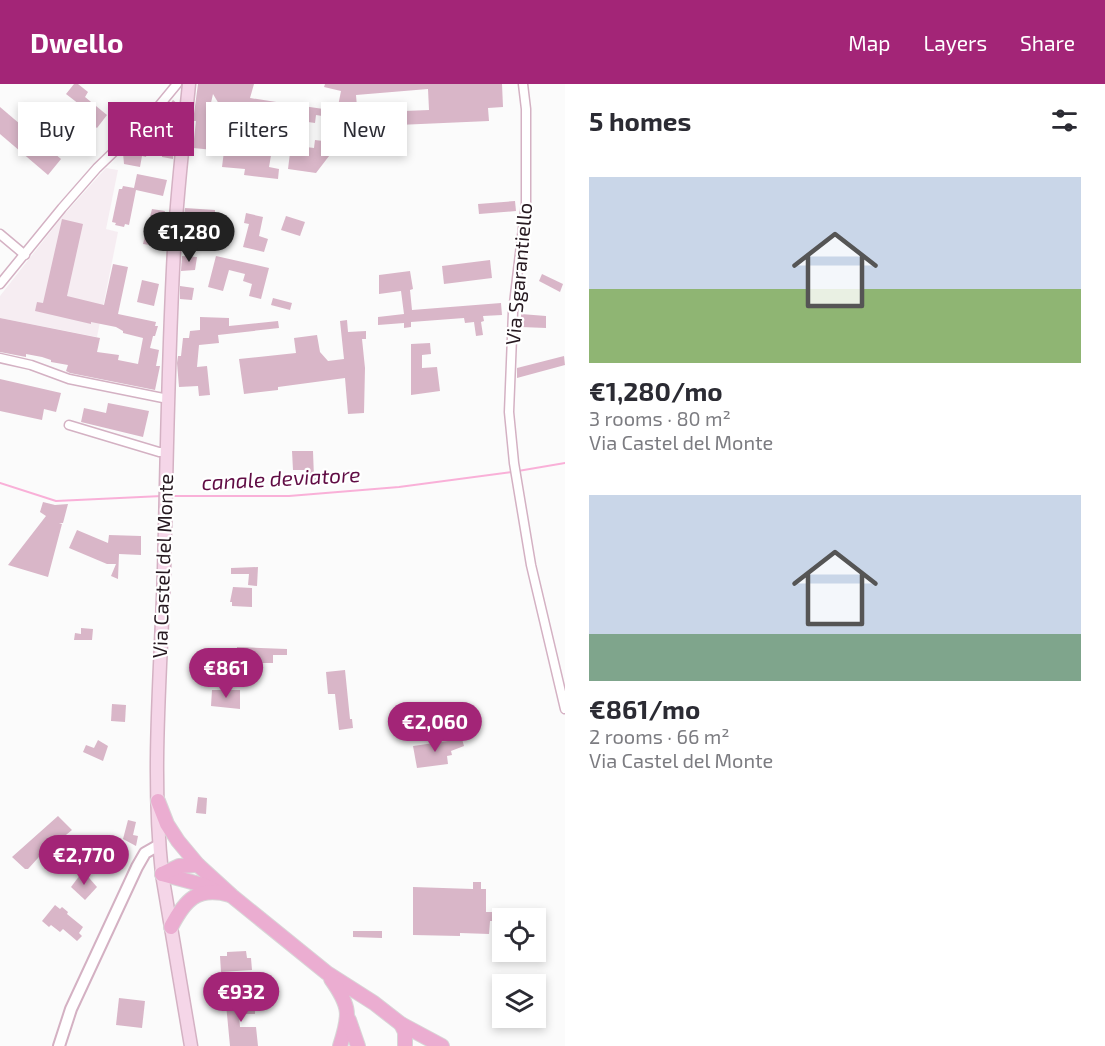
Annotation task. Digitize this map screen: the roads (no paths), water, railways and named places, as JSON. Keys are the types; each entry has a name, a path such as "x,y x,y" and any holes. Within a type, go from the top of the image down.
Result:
{"main road":[{"name":"Via Castel del Monte","path":"189,84 175,232 157,690 159,845 190,1046"},
{"path":"158,801 167,824 178,841 198,865 232,896 327,973 401,1024 442,1046"},
{"path":"162,874 179,866 198,865"},
{"path":"162,874 232,896"},
{"path":"171,927 189,901 197,895 216,891"},
{"path":"327,973 340,991 346,1005 358,1046"},
{"path":"340,1046 349,1020"},
{"path":"401,1024 405,1032 405,1046"}],"street":[{"path":"0,284 97,168 148,118 177,84"},
{"name":"Via Sgarantiello","path":"523,84 526,109 526,203 513,312 509,405 517,484 538,602 565,709"},
{"path":"0,234 25,255"},
{"path":"0,358 31,365 69,379 168,399"},
{"path":"69,425 159,452 167,452"},
{"path":"59,1046 71,1010 137,867 145,853 159,845"}],"waterway":[{"name":"canale deviatore","path":"518,471 565,463"},
{"name":"canale deviatore","path":"171,496 289,496 399,487 512,472"},
{"name":"canale deviatore","path":"0,483 56,501 162,496"}]}
